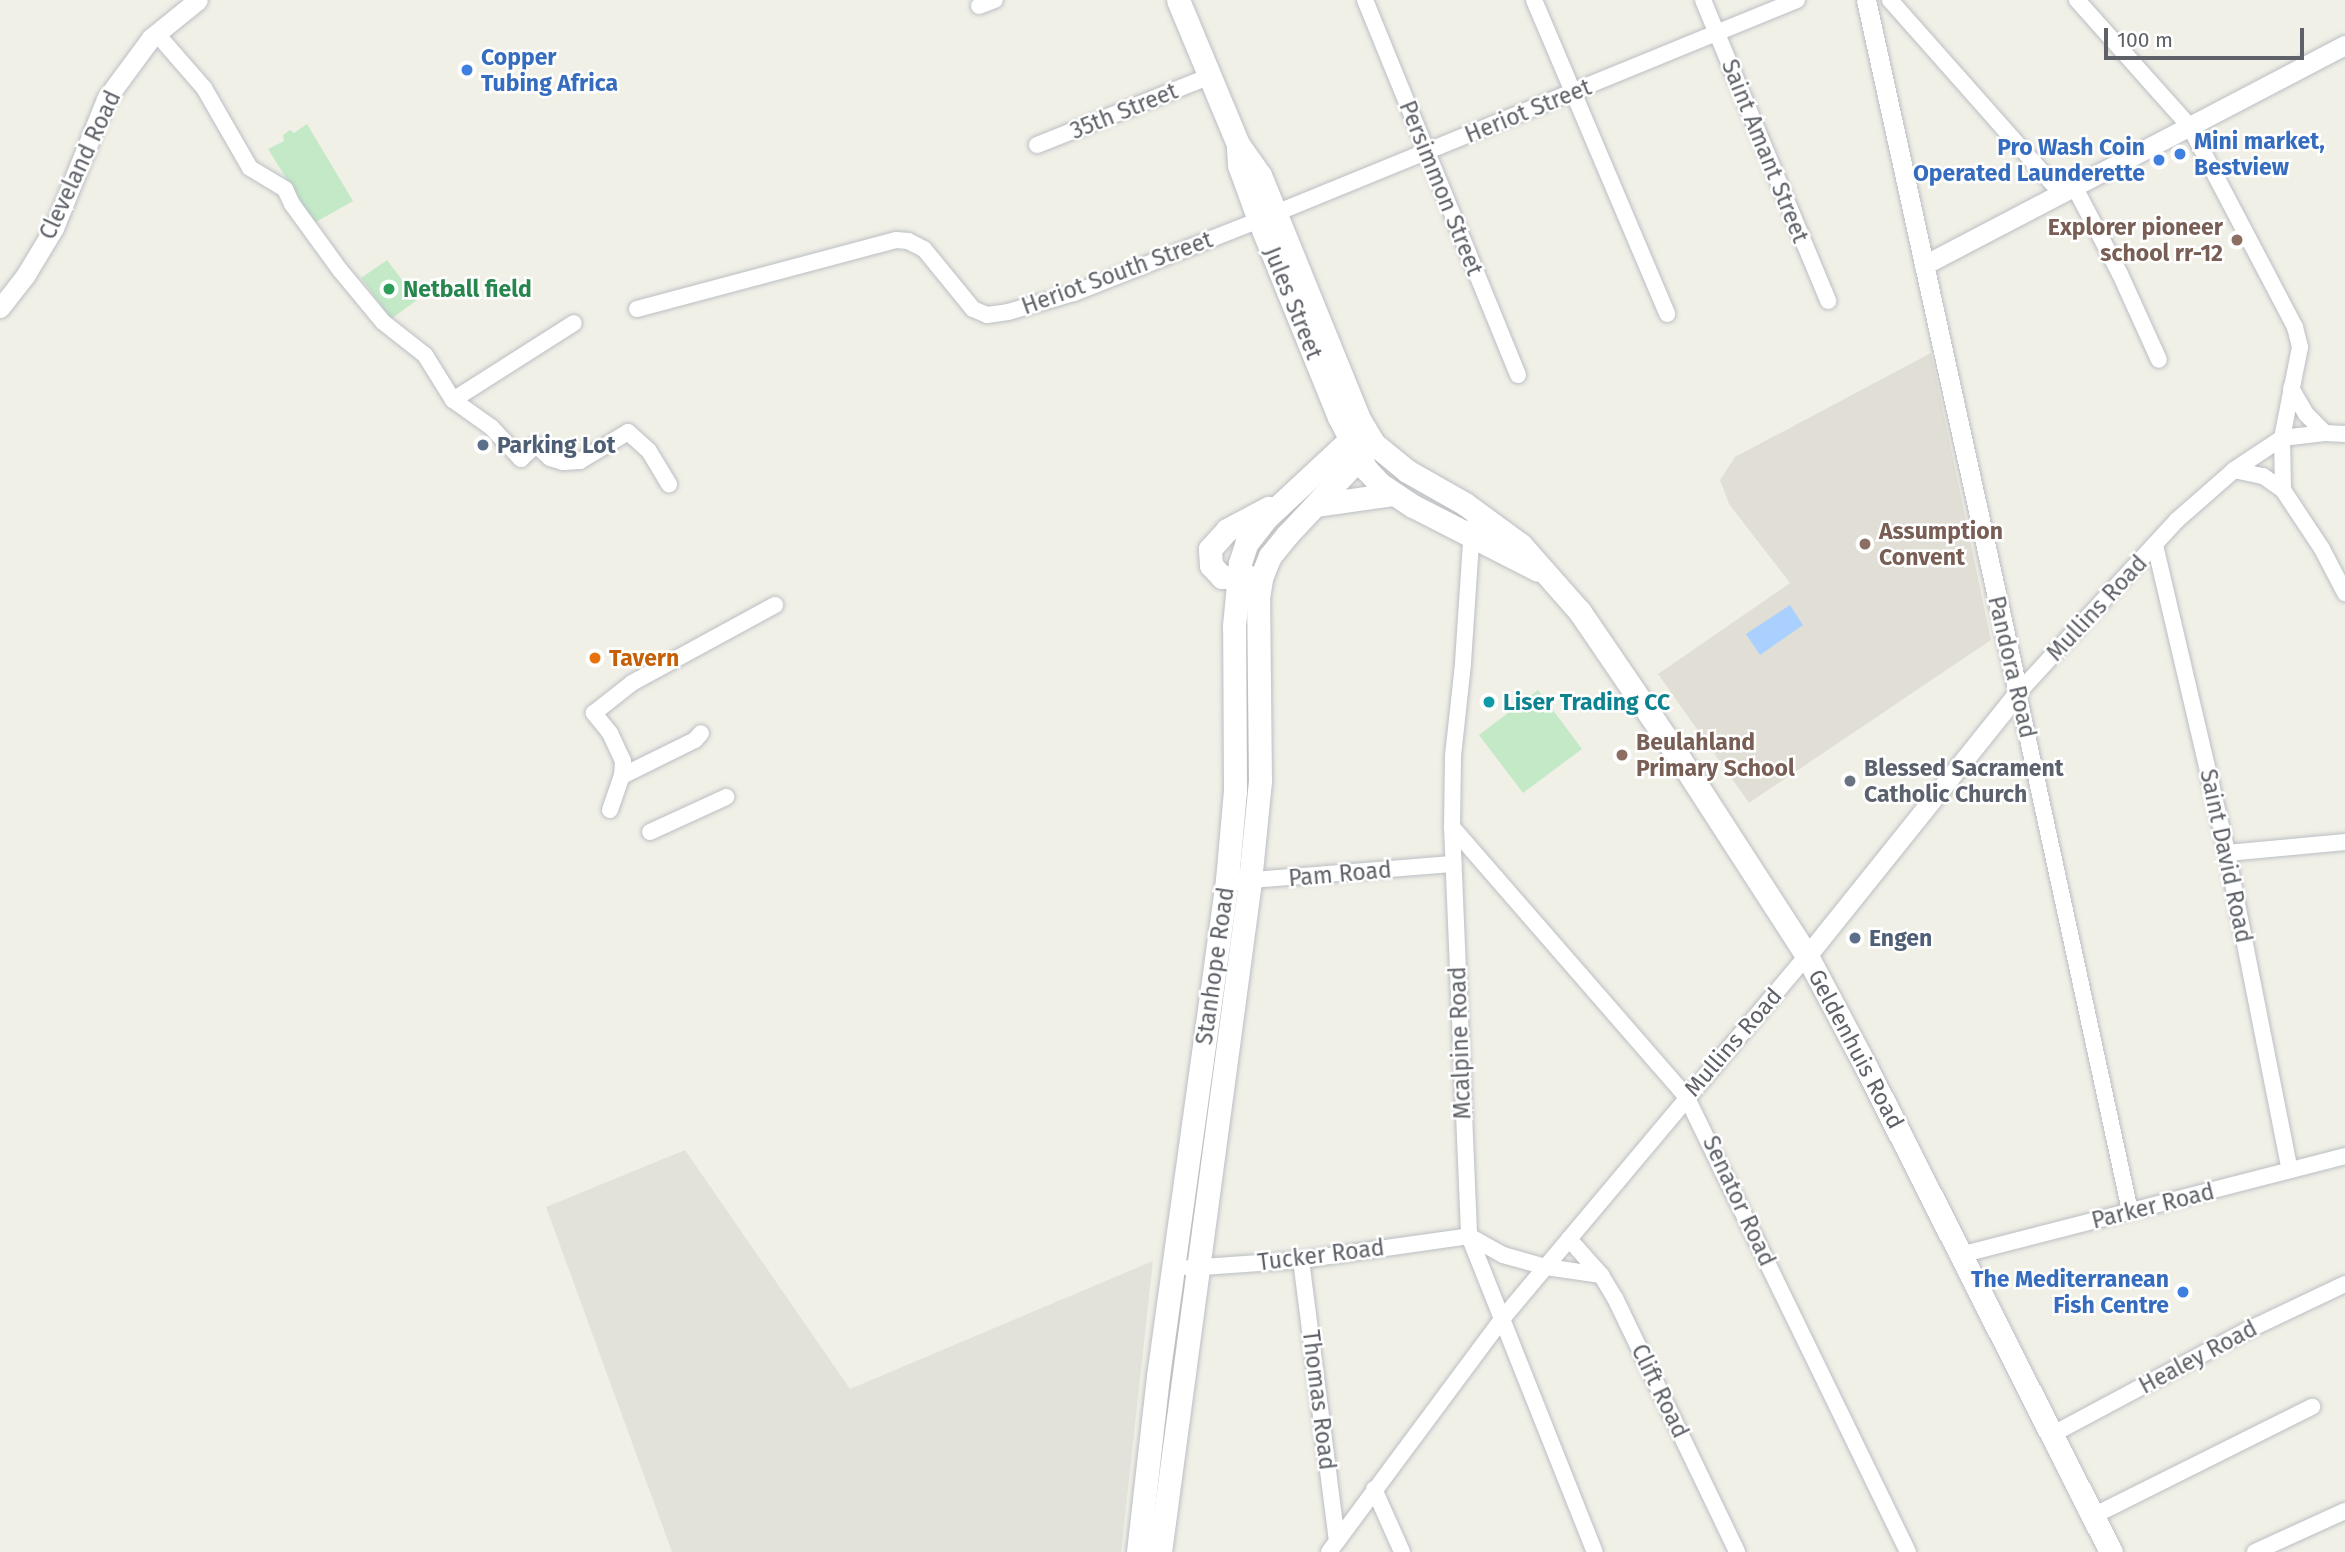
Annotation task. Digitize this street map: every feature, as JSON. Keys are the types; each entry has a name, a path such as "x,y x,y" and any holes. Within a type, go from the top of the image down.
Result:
{"main road":[{"name":"Jules Street","path":"1178,0 1238,145 1260,174 1267,216 1362,443"},
{"name":"Geldenhuis Road","path":"1362,443 1373,477 1393,494 1550,577"},
{"name":"Geldenhuis Road","path":"1362,443 1475,510 1521,545 1592,628 1807,956 2111,1552"},
{"name":"Stanhope Road","path":"1138,1552 1173,1269 1227,880 1235,775 1234,626 1237,579 1246,544 1266,517 1362,443"},
{"name":"Stanhope Road","path":"1160,1552 1196,1267 1250,881 1260,781 1258,598 1262,575 1270,556 1316,505 1362,443"},
{"path":"1316,505 1393,494"},
{"path":"1262,575 1237,579 1222,577 1214,570 1210,560 1212,544 1227,530 1286,499"},
{"path":"1235,775 1260,781"},
{"path":"1187,1168 1210,1171"}],"street":[{"name":"Cleveland Road","path":"0,308 25,276 54,228 106,99 157,34 198,0"},
{"path":"979,6 995,0"},
{"name":"Persimmon Street","path":"1365,0 1518,375"},
{"path":"1534,0 1667,314"},
{"name":"Saint Amant Street","path":"1703,0 1828,301"},
{"name":"Heriot Street","path":"1267,216 1717,35 1797,0"},
{"name":"Pandora Road","path":"1866,0 2130,1211"},
{"path":"1890,0 2068,190 2120,274 2159,360"},
{"path":"2077,0 2190,127 2295,327 2300,347 2282,438 2283,490"},
{"path":"157,34 204,88 250,168 285,189 292,204 340,270 383,322 425,355 453,400 491,427 522,459 536,445 550,458 563,462 580,461 628,432 649,451 670,484"},
{"path":"1924,265 2345,46"},
{"name":"35th Street","path":"1037,145 1210,76"},
{"name":"Heriot South Street","path":"637,309 896,240 908,240 925,249 972,309 995,315 1074,293 1267,216"},
{"path":"453,400 574,323"},
{"path":"2291,388 2306,414 2325,433"},
{"path":"2282,438 2325,433 2345,435"},
{"name":"Mullins Road","path":"1333,1547 1502,1319 1807,956 1960,770 2018,693 2176,521 2234,470 2282,438"},
{"path":"2234,470 2263,476 2283,490 2322,549 2345,593"},
{"name":"Mcalpine Road","path":"1475,510 1453,756 1452,827 1469,1236 1595,1552"},
{"name":"Saint David Road","path":"2155,545 2227,853 2290,1170"},
{"path":"610,810 622,776 623,761 610,733 594,713 632,683 775,605"},
{"path":"622,776 695,740 701,733"},
{"path":"650,832 726,797"},
{"name":"Senator Road","path":"1452,827 1686,1097 1908,1552"},
{"path":"2227,853 2345,842"},
{"name":"Pam Road","path":"1227,880 1250,881 1453,864"},
{"name":"Parker Road","path":"1960,1255 2345,1156"},
{"path":"1469,1236 1503,1255 1546,1267 1601,1275"},
{"name":"Tucker Road","path":"1173,1269 1301,1260 1469,1236"},
{"name":"Clift Road","path":"1569,1239 1601,1275 1737,1552"},
{"name":"Thomas Road","path":"1301,1260 1333,1547"},
{"name":"Healey Road","path":"2053,1434 2248,1330 2344,1287"},
{"path":"2093,1516 2312,1407"},
{"path":"1374,1489 1402,1552"},
{"path":"2255,1552 2344,1514"}],"shaded area":[{"name":"Assumption Convent","path":"1931,353 1991,640 1749,803 1658,674 1790,583 1729,504 1720,480 1735,457"},
{"path":"685,1150 850,1389 1153,1261 1121,1552 672,1552 546,1207"}],"green space":[{"path":"307,124 353,201 314,223 268,149 284,141 283,135 290,130 294,133"},
{"name":"Netball field","path":"387,260 417,300 391,319 361,278"},
{"path":"1538,690 1582,749 1523,793 1479,735"}],"water":[{"path":"1790,605 1803,625 1760,655 1746,634"}],"place":[{"name":"Copper Tubing Africa","path":"467,70"},
{"name":"Mini market, Bestview","path":"2180,154"},
{"name":"Pro Wash Coin Operated Launderette","path":"2159,160"},
{"name":"Explorer pioneer school rr-12","path":"2237,240"},
{"name":"Netball field","path":"389,289"},
{"name":"Parking Lot","path":"483,445"},
{"name":"Assumption Convent","path":"1865,544"},
{"name":"Tavern","path":"595,658"},
{"name":"Liser Trading CC","path":"1489,702"},
{"name":"Beulahland Primary School","path":"1622,755"},
{"name":"Blessed Sacrament Catholic Church","path":"1850,781"},
{"name":"Engen","path":"1855,938"},
{"name":"The Mediterranean Fish Centre","path":"2183,1292"}]}
